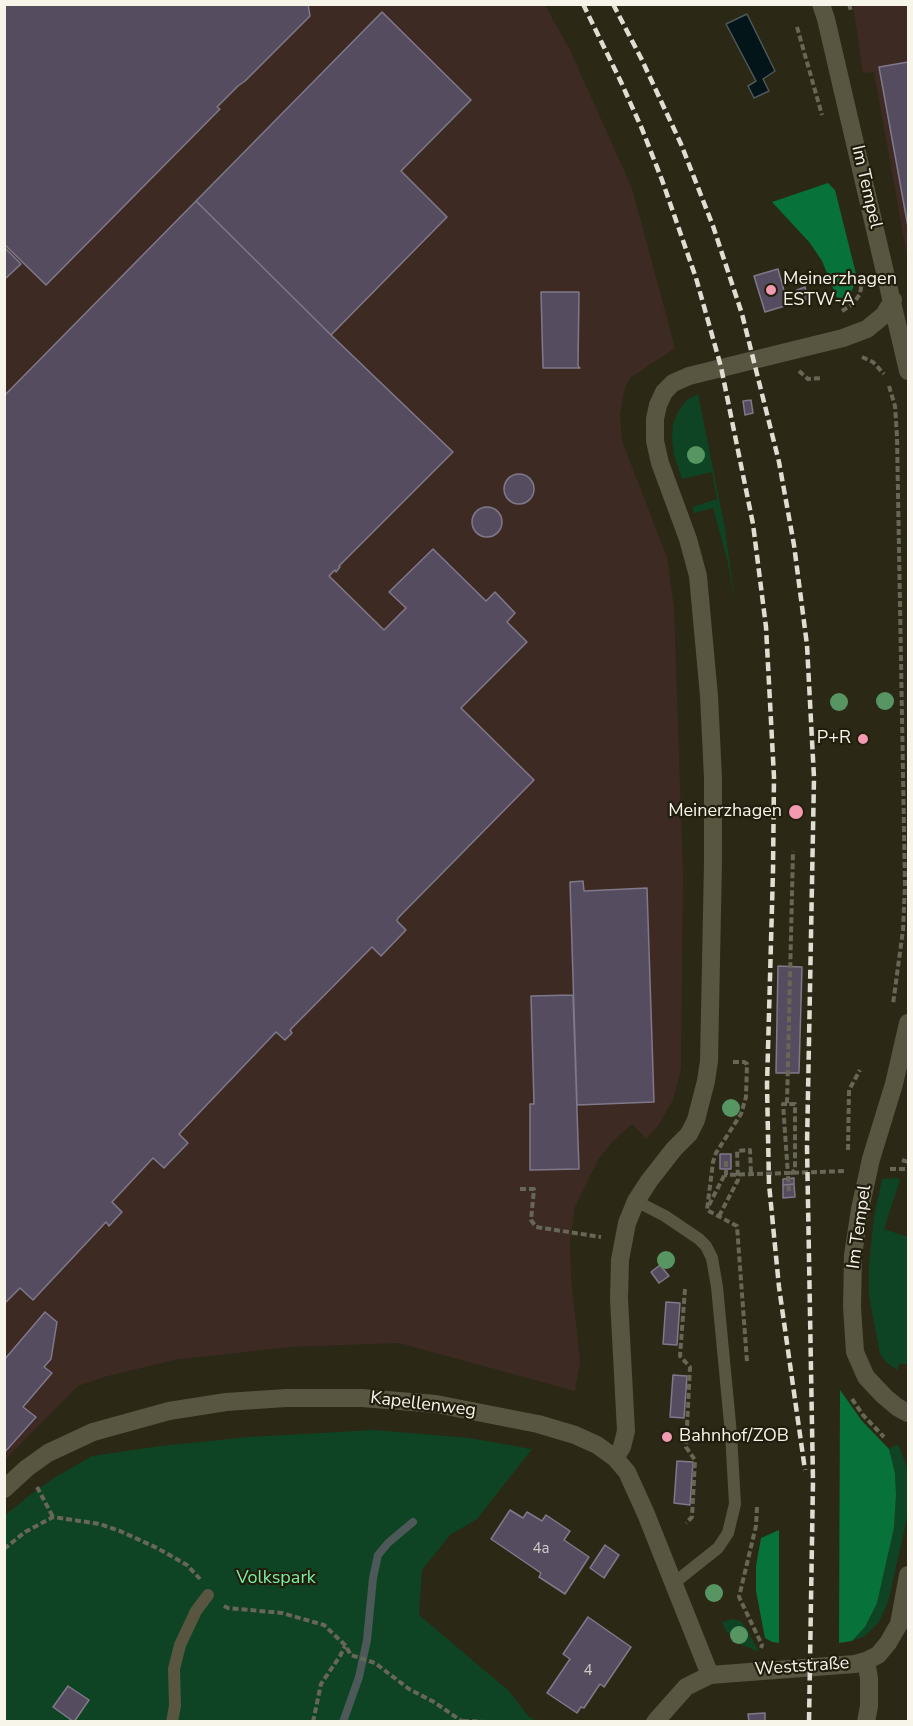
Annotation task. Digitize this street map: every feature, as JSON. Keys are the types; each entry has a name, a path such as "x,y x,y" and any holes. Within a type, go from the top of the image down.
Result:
{"street":[{"name":"Im Tempel","path":"821,4 909,371"},
{"path":"615,1458 622,1447 626,1431 619,1299 620,1260 627,1223 636,1201 649,1181 692,1127 699,1109 709,1061 713,778 709,696 698,576 660,463 655,441 655,419 658,405 664,392 673,383 689,376 843,338 867,329 884,315 893,300"},
{"name":"Im Tempel","path":"909,1023 894,1084 871,1159 860,1209 853,1255 852,1307 855,1352 866,1377 897,1407 909,1413"},
{"name":"Kapellenweg","path":"4,1488 48,1453 93,1432 169,1411 226,1402 286,1398 362,1398 436,1404 575,1434 597,1445 615,1458 633,1483 710,1675"},
{"name":"Weststraße","path":"710,1675 866,1661 878,1655 888,1643 898,1624 909,1575"},
{"path":"866,1661 869,1678 869,1706 866,1722"},
{"path":"655,1722 686,1687 710,1675"}],"lane":[{"path":"636,1201 665,1216 706,1246 712,1258 718,1298 735,1504 728,1533 718,1548 674,1583"},
{"path":"172,1722 175,1706 174,1669 180,1644 196,1611 208,1595"}],"path":[{"path":"849,4 851,11"},
{"path":"797,27 823,117"},
{"path":"863,274 860,294 853,304 840,313 843,338 853,357 873,362 883,373 895,406 897,437 906,885 903,930 891,1014"},
{"path":"787,1104 793,851"},
{"path":"848,1159 849,1090 860,1070"},
{"path":"788,1184 788,1176 795,1170 795,1104 783,1104 787,1173 788,1184 789,1191"},
{"path":"719,1216 738,1180 737,1151 750,1150 751,1174"},
{"path":"902,1160 909,1162"},
{"path":"706,1210 725,1175 726,1161 726,1175 858,1170"},
{"path":"888,1170 909,1169"},
{"path":"845,1182 848,1171"},
{"path":"520,1189 534,1189 531,1220 536,1227 574,1233"},
{"path":"685,1289 680,1356 690,1367 686,1447 695,1460 692,1517 686,1523"},
{"path":"848,1394 863,1415 884,1437"},
{"path":"27,1468 53,1517"},
{"path":"4,1549 25,1532 53,1517 100,1524 120,1530 187,1565 202,1581 208,1595 228,1608 282,1613 324,1625 351,1655 375,1663 409,1689 463,1721 490,1722"},
{"path":"314,1722 321,1684 345,1646"}],"shaded area":[{"path":"5,5 545,5 570,50 632,188 675,348 630,378 624,391 620,415 622,441 667,557 674,607 683,874 681,1068 673,1100 658,1126 646,1139 632,1124 612,1142 598,1160 575,1207 570,1243 571,1277 580,1361 575,1391 399,1343 290,1347 174,1360 104,1377 78,1386 5,1460"},
{"path":"853,5 908,5 908,262 874,72 863,73"},
{"path":"747,14 775,71 763,79 769,91 754,98 748,86 756,81 726,24"}],"green space":[{"path":"828,183 835,190 857,278 850,295 840,305 822,261 810,243 772,202"},
{"path":"698,394 725,529 735,601 727,559 713,508 694,513 692,507 717,499 712,472 682,479 674,456 673,424 679,410 687,400"},
{"path":"882,1179 900,1180 884,1229 908,1237 908,1365 900,1363 897,1370 880,1354 869,1296 869,1265 874,1217"},
{"path":"840,1390 862,1421 889,1449 895,1473 896,1495 894,1528 877,1603 865,1627 852,1641 839,1643"},
{"name":"Volkspark","path":"374,1430 469,1438 532,1449 477,1519 450,1535 422,1570 419,1615 509,1691 529,1717 537,1721 5,1721 4,1516 30,1495 92,1456 249,1437"},
{"path":"898,1444 908,1470 908,1514 888,1602 879,1622 865,1636 852,1641 865,1627 877,1603 894,1528 895,1473 889,1449"},
{"path":"779,1530 779,1643 765,1638 756,1591 756,1566 761,1538"},
{"path":"733,1619 745,1626 759,1652 740,1644 726,1631 722,1622"}],"building":[{"path":"4,4 308,4 310,16 217,107 220,109 46,285 4,244"},
{"path":"382,12 471,100 401,171 447,217 331,335 196,201"},
{"path":"908,62 908,227 879,67"},
{"path":"196,201 453,452 339,566 336,572 335,570 329,576 384,630 406,608 389,592 433,549 486,601 495,592 515,613 507,622 527,642 461,708 534,780 398,918 397,921 406,930 381,956 372,947 290,1030 292,1033 285,1040 276,1032 179,1134 188,1143 164,1168 153,1158 112,1202 122,1212 109,1226 106,1222 33,1300 20,1288 4,1304 4,396"},
{"path":"4,247 21,264 6,278 4,277"},
{"name":"Meinerzhagen ESTW-A","path":"778,269 788,305 765,312 754,276"},
{"path":"805,287 808,299 800,301 797,290"},
{"path":"541,292 579,292 578,366 580,368 543,368"},
{"path":"751,400 753,413 745,415 743,401"},
{"path":"519,474 529,479 534,489 529,499 519,504 509,499 504,489 509,479"},
{"path":"487,507 497,512 502,522 497,532 487,537 477,532 472,522 477,512"},
{"path":"583,881 584,891 647,888 654,1102 577,1105 570,882"},
{"path":"778,966 802,967 799,1073 776,1073"},
{"path":"573,995 579,1169 530,1170 530,1104 534,1104 531,996"},
{"path":"720,1154 731,1154 731,1169 720,1169"},
{"path":"794,1178 794,1184 783,1185 783,1179"},
{"path":"794,1184 795,1197 783,1198 783,1185"},
{"path":"660,1265 669,1276 659,1283 651,1272"},
{"path":"666,1302 680,1303 677,1345 663,1344"},
{"path":"45,1312 57,1322 51,1359 44,1367 52,1373 23,1407 36,1417 4,1453 4,1360"},
{"path":"673,1375 687,1376 684,1418 670,1417"},
{"path":"677,1461 693,1462 690,1505 674,1503"},
{"path":"510,1510 523,1518 527,1512 542,1521 546,1515 570,1531 564,1540 589,1557 565,1594 539,1577 541,1573 491,1539"},
{"path":"605,1545 619,1555 604,1578 590,1568"},
{"path":"588,1617 631,1647 604,1687 600,1684 584,1708 581,1707 577,1713 547,1693 570,1659 563,1654"},
{"path":"68,1686 89,1700 74,1722 53,1707"},
{"path":"765,1713 765,1722 749,1722 748,1714"}],"waterway":[{"path":"343,1722 359,1677 367,1640 373,1578 378,1555 388,1543 413,1522"}],"railway":[{"path":"583,4 642,129 696,278 721,367 753,524 766,627 774,777 767,1085 769,1184 779,1287 805,1470"},
{"path":"613,4 681,144 713,226 742,314 779,462 794,545 807,645 814,778 807,1146 813,1481 809,1722"}],"place":[{"name":"Meinerzhagen ESTW-A","path":"771,290"},
{"name":"P+R","path":"863,739"},
{"name":"Meinerzhagen","path":"796,812"},
{"name":"Bahnhof/ZOB","path":"667,1437"}]}
